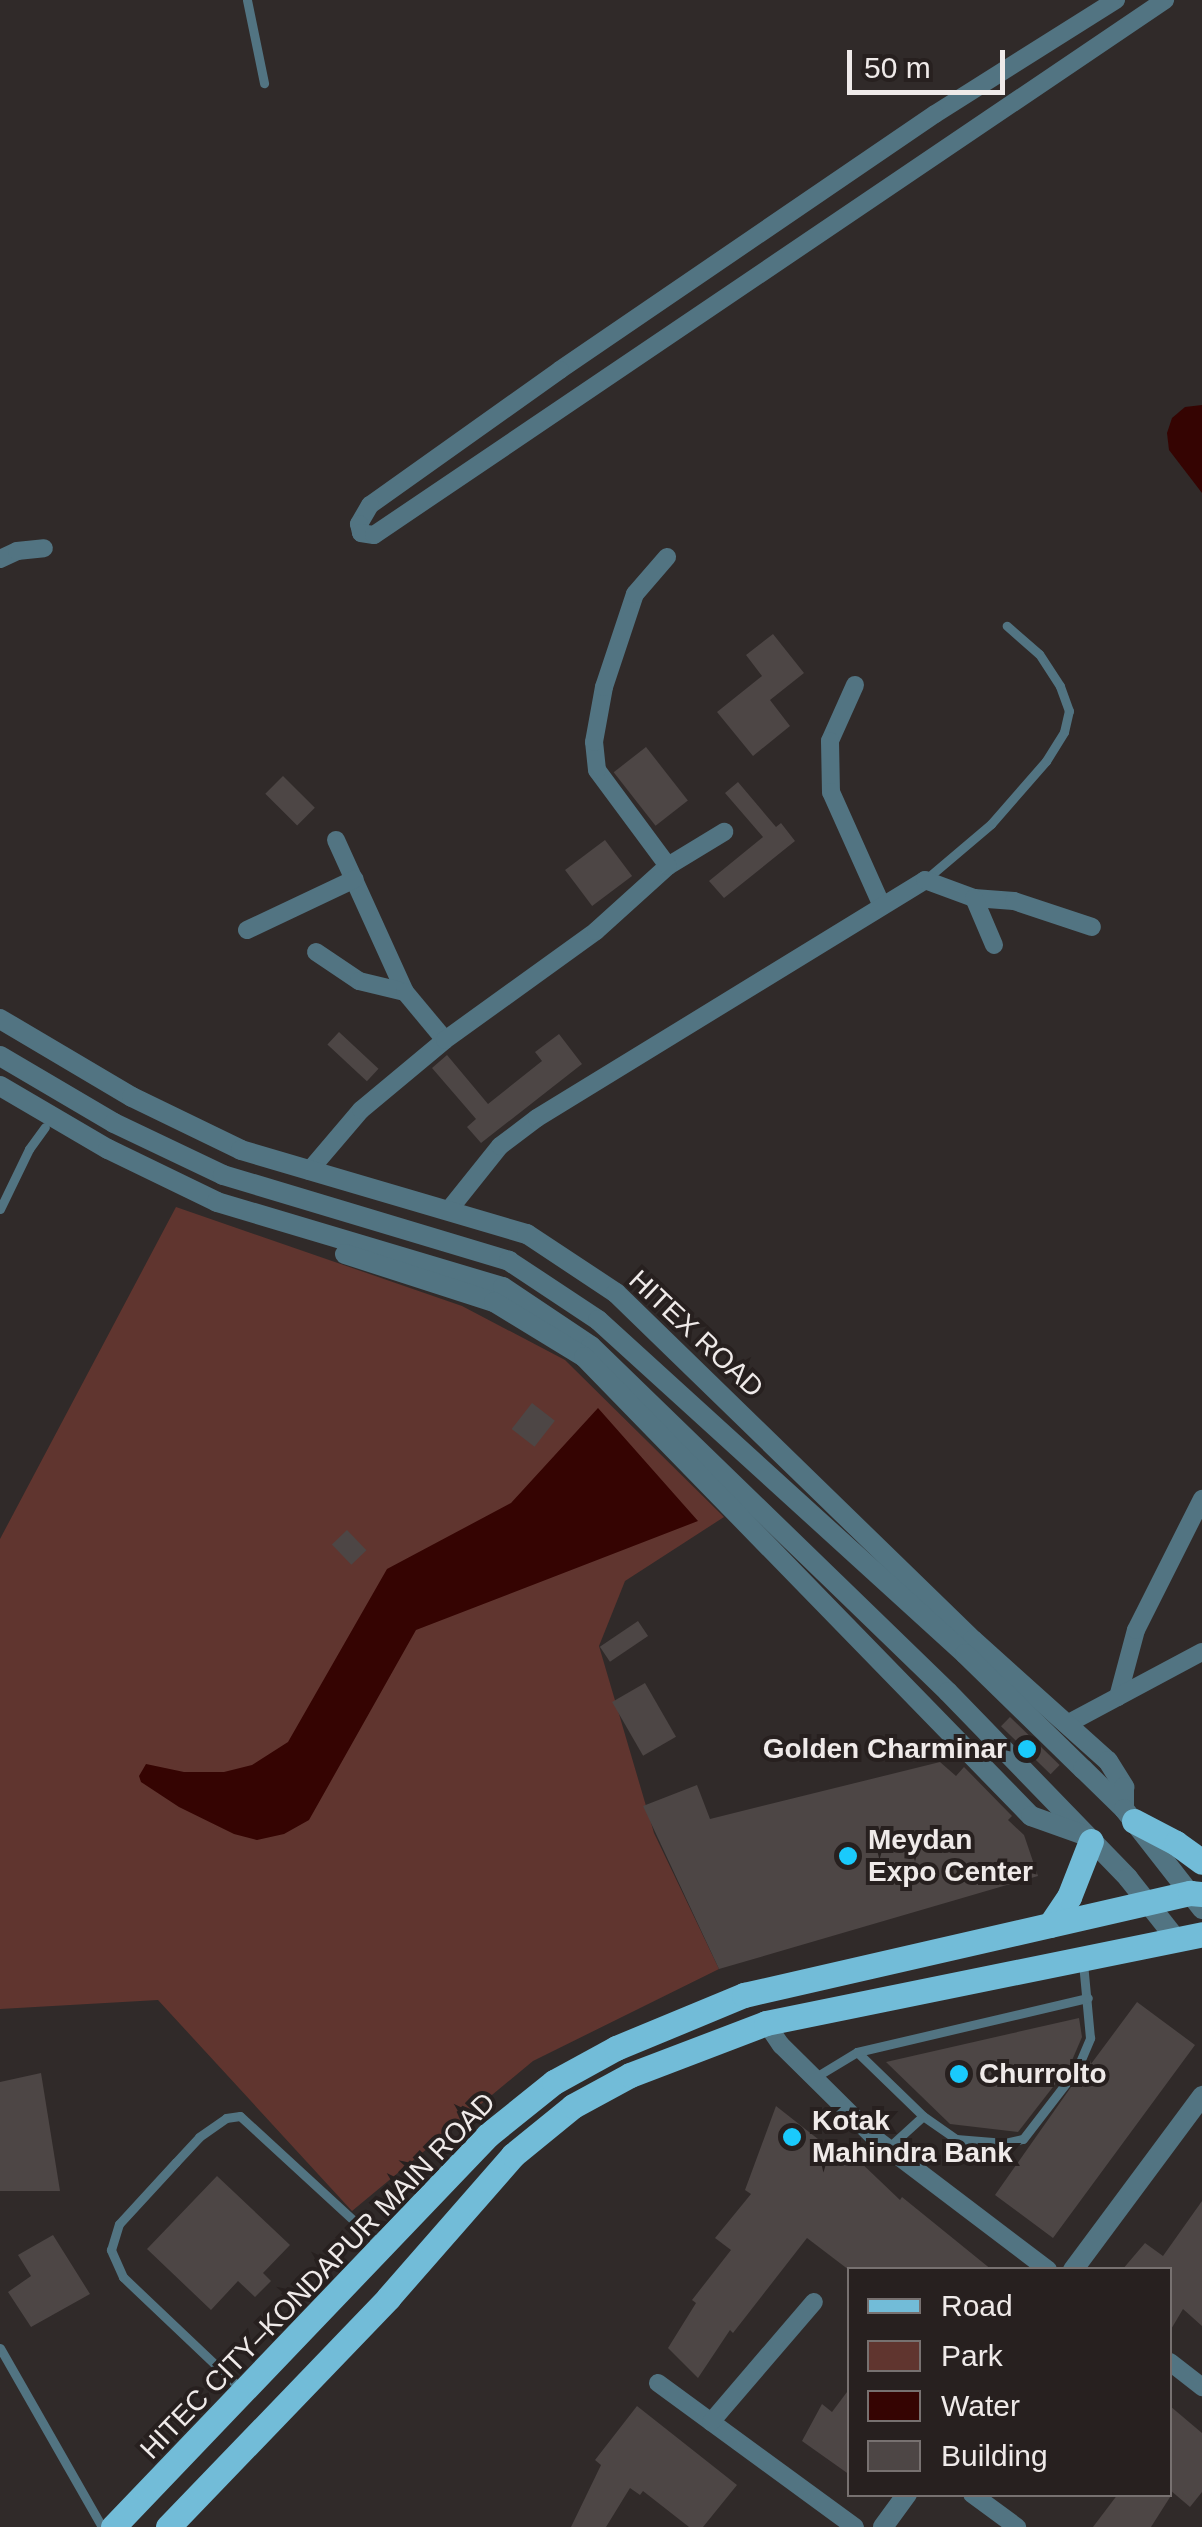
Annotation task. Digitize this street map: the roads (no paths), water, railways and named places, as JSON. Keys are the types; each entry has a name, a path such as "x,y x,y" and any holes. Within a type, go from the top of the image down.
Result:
{"main road":[{"path":"1129,1816 1176,1842 1202,1862"},
{"path":"1050,1925 1069,1897 1090,1839"},
{"name":"HITEC CITY–KONDAPUR MAIN ROAD","path":"113,2527 488,2135 570,2074 616,2048 744,1995 1050,1925 1150,1904 1198,1899"},
{"name":"HITEC CITY–KONDAPUR MAIN ROAD","path":"168,2527 388,2298 513,2155 573,2106 630,2074 766,2023 1190,1937"},
{"path":"877,1964 886,1998"}],"street":[{"path":"1116,0 935,114 544,381 370,505 359,524 361,533 374,535 1165,0"},
{"path":"0,560 17,551 44,548"},
{"path":"667,556 635,594 604,687 594,742 597,770 668,866"},
{"path":"854,685 830,741 830,792 882,906"},
{"path":"309,1171 361,1110 444,1040 596,932 668,866 724,832"},
{"path":"336,840 405,992 444,1040"},
{"path":"247,930 355,879"},
{"path":"448,1211 500,1146 537,1118 925,880 974,898 1014,901 1092,927"},
{"path":"974,898 994,945"},
{"path":"316,952 359,982 405,992"},
{"name":"HITEX ROAD","path":"0,1019 132,1097 241,1150 527,1234 616,1293 973,1640 1108,1761 1124,1787 1129,1816"},
{"name":"HITEX ROAD","path":"0,1056 114,1123 223,1176 509,1261 598,1320 964,1654 1129,1816 1198,1899"},
{"path":"0,1086 108,1149 217,1202 503,1287 592,1346 948,1692 1150,1904 1190,1937"},
{"path":"0,1100 133,1177 224,1216 494,1302 584,1356 1032,1816 1090,1839"},
{"path":"1118,1697 1136,1630 1202,1499"},
{"path":"1067,1724 1202,1652"},
{"path":"766,2023 813,2079 888,2148 1044,2267"},
{"path":"1075,2267 1202,2096"},
{"path":"711,2422 814,2302"},
{"path":"1172,2364 1202,2387"},
{"path":"658,2383 856,2527"},
{"path":"882,2527 905,2497"},
{"path":"976,2497 1017,2527"}],"lane":[{"path":"246,0 264,83"},
{"path":"925,880 992,824 1046,761 1064,732 1069,711 1060,686 1039,654 1007,626"},
{"path":"0,1209 28,1148 44,1127"},
{"path":"858,2052 923,2116 956,2139 1005,2143 1023,2139 1077,2069 1090,2038 1083,1960"},
{"path":"813,2079 858,2052 1088,1998"},
{"path":"244,2392 123,2277 111,2250 119,2224 199,2138 226,2118 240,2116 383,2247"},
{"path":"888,2148 923,2116"},
{"path":"0,2348 102,2527"}],"water":[{"path":"1202,405 1202,493 1169,450 1167,433 1172,418 1185,407"},
{"path":"598,1408 698,1521 416,1630 309,1820 284,1834 257,1840 234,1834 179,1807 141,1782 139,1776 146,1764 184,1772 224,1772 252,1765 288,1742 387,1569 511,1503"}],"place":[{"name":"Golden Charminar","path":"1027,1749"},
{"name":"Meydan Expo Center","path":"848,1856"},
{"name":"Churrolto","path":"959,2074"},
{"name":"Kotak Mahindra Bank","path":"792,2137"}]}
